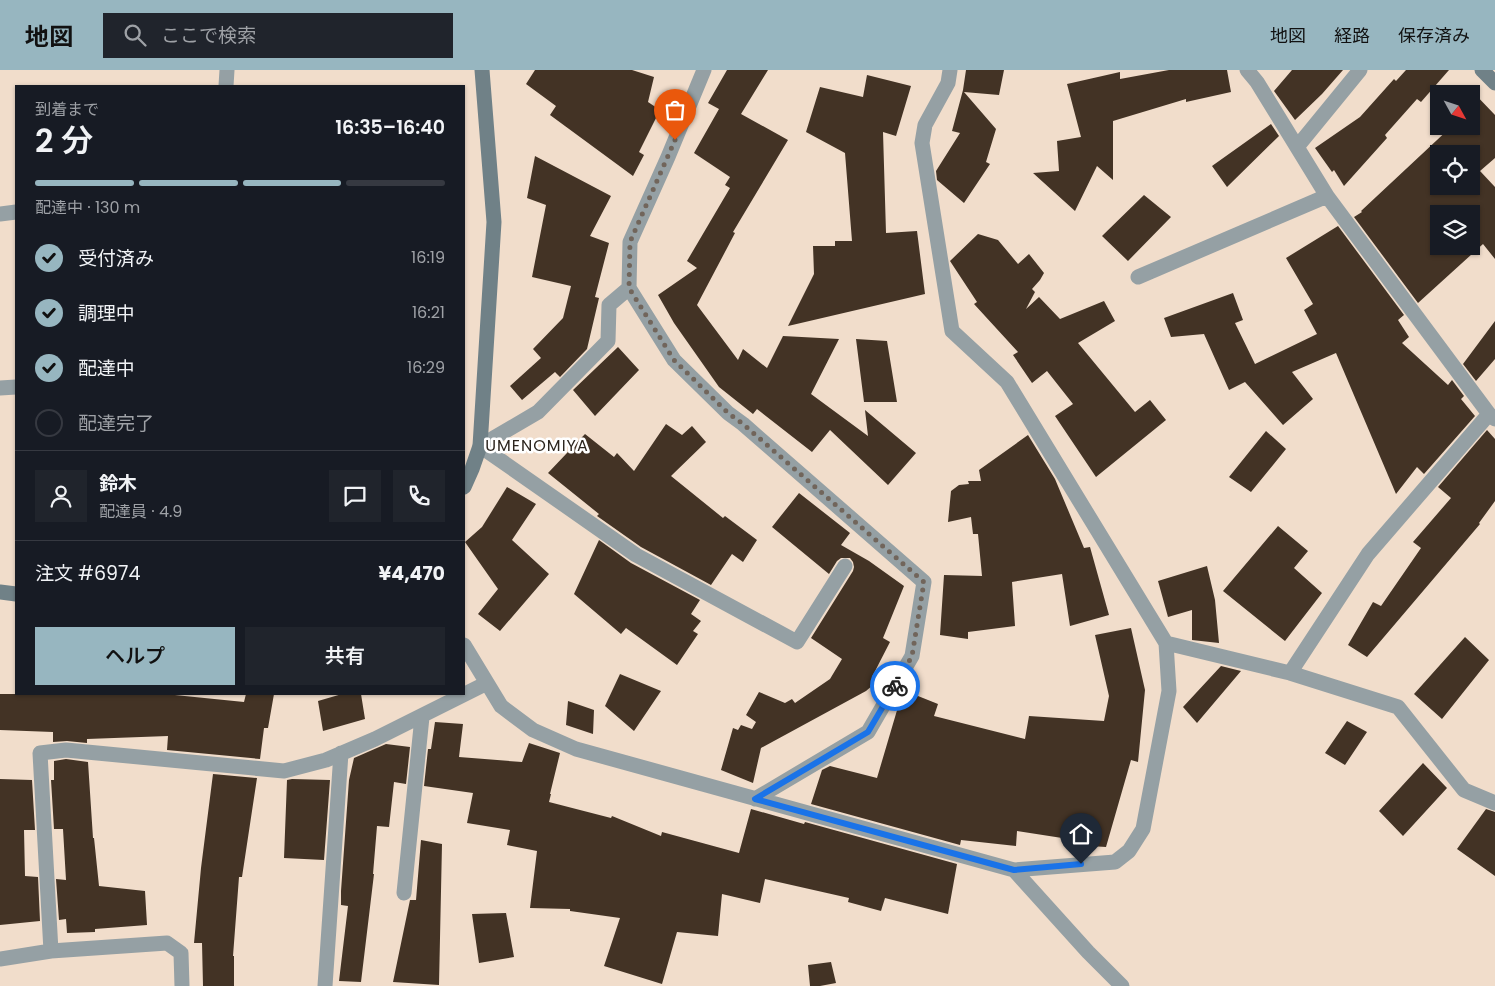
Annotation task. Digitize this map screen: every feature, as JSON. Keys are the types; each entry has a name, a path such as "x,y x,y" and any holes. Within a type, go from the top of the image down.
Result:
{"street":[{"path":"226,85 227,70"},
{"path":"465,485 480,446 494,222 482,70"},
{"path":"704,70 630,242 629,288 674,360 728,413 924,582 912,656 868,732 755,799"},
{"path":"1247,70 1257,82 1327,196 1492,417 1368,554 1290,673"},
{"path":"1296,146 1360,70"},
{"path":"1482,70 1495,83"},
{"path":"465,647 501,706 534,730 576,750 1014,870 1115,862 1129,851 1143,829 1169,691 1166,643 1007,382 952,332 922,143 925,125 949,76"},
{"path":"1138,277 1327,196"},
{"path":"0,214 15,212"},
{"path":"480,446 538,412 608,341 609,305 629,288"},
{"path":"0,388 15,387"},
{"path":"480,446 636,556 797,642 845,566"},
{"path":"0,592 15,594"},
{"path":"1166,643 1290,673 1398,707 1464,790 1495,803"},
{"path":"51,951 40,753 66,750 284,771 326,760 391,732 487,684"},
{"path":"404,893 422,717"},
{"path":"325,986 341,753"},
{"path":"1014,870 1088,952 1122,986"},
{"path":"0,959 51,951 166,943 181,953 182,986"}],"building":[{"path":"535,70 632,70 654,77 648,102 660,110 639,152 644,155 633,176 550,115 556,106 526,84"},
{"path":"727,70 768,70 741,114 788,140 733,232 735,233 697,305 738,360 743,349 767,368 783,336 839,339 811,394 868,436 865,410 916,453 888,485 830,430 812,452 757,409 753,414 719,387 674,323 658,295 697,268 687,261 730,188 725,185 730,177 694,153 719,109 708,103"},
{"path":"966,70 1004,70 999,95 964,92 996,129 986,162 990,164 964,203 937,180 936,171 960,133 952,131 963,90"},
{"path":"1169,70 1227,70 1231,92 1186,102 1186,99 1113,121 1113,180 1097,166 1075,211 1033,173 1059,171 1057,141 1081,137 1067,84 1120,72 1120,79"},
{"path":"1292,70 1343,70 1295,120 1274,91"},
{"path":"1406,70 1449,70 1436,85 1430,85 1430,92 1421,102 1417,99 1385,135 1387,138 1344,186 1334,170 1332,172 1315,148 1360,117 1394,79 1396,81"},
{"path":"867,75 911,86 896,136 883,132 886,233 917,231 925,294 788,326 814,274 813,246 835,246 835,241 852,241 845,153 806,132 820,87 863,97"},
{"path":"1480,99 1495,115 1495,158 1480,171 1480,145 1432,145 1442,135 1480,135"},
{"path":"1271,124 1279,136 1227,187 1212,166"},
{"path":"1430,147 1430,195 1480,195 1480,171 1495,187 1495,259 1483,244 1480,247 1480,205 1430,205 1430,255 1471,255 1418,303 1354,217"},
{"path":"535,156 611,196 590,236 609,243 595,297 599,298 587,349 560,377 555,372 522,400 510,386 541,358 533,349 563,318 571,286 532,277 546,205 527,198"},
{"path":"1144,195 1171,217 1128,261 1102,236"},
{"path":"1338,226 1404,315 1398,320 1409,337 1402,343 1448,385 1452,380 1464,396 1461,399 1475,416 1424,474 1417,467 1396,494 1336,353 1292,372 1313,399 1283,425 1245,382 1229,390 1204,334 1171,337 1164,318 1233,293 1243,320 1235,323 1255,364 1317,334 1304,310 1313,304 1286,258"},
{"path":"978,234 998,240 1018,264 1029,254 1044,273 1032,289 1035,292 1026,309 1039,297 1060,319 1104,301 1115,321 1078,343 1135,412 1150,400 1166,420 1096,477 1055,416 1073,404 1047,371 1032,383 1013,355 1018,352 974,304 977,302 950,261"},
{"path":"1495,321 1495,359 1476,381 1463,364"},
{"path":"856,339 887,341 897,402 864,402"},
{"path":"618,347 639,370 595,416 573,390"},
{"path":"666,424 682,435 692,426 706,442 671,476 723,518 725,516 757,540 743,562 732,554 711,585 641,547 597,516 599,514 548,473 585,434 614,457 617,453 634,471"},
{"path":"1487,430 1495,439 1495,501 1480,524 1367,657 1348,645 1373,602 1381,606 1421,548 1413,542 1451,498 1438,487"},
{"path":"1266,431 1286,449 1251,492 1229,477"},
{"path":"1028,435 1055,479 1084,548 1090,547 1109,615 1070,626 1062,574 1012,582 1015,626 968,632 968,639 940,635 944,575 982,576 978,534 973,534 971,517 948,522 951,491 959,485 969,484 968,481 981,481 979,470"},
{"path":"507,487 536,504 512,540 549,574 500,631 478,614 498,589 465,542 482,527"},
{"path":"799,493 850,533 841,545 869,561 904,586 883,638 890,642 872,677 879,680 866,691 761,748 753,783 721,770 733,728 738,730 741,725 752,729 756,722 746,715 759,692 785,703 792,699 795,703 830,679 842,659 811,638 853,571 853,562 850,558 841,558 829,574 772,527"},
{"path":"1278,526 1308,551 1294,568 1322,593 1285,641 1223,591"},
{"path":"599,540 631,563 700,600 691,614 701,621 693,631 698,634 677,665 626,628 621,634 574,594"},
{"path":"1207,566 1215,600 1219,643 1192,640 1192,610 1168,617 1158,581"},
{"path":"1131,628 1145,690 1138,762 1131,760 1106,847 1074,845 1075,840 1017,831 1016,846 961,840 960,845 811,804 822,770 830,766 877,778 903,690 938,704 934,716 1025,739 1029,716 1104,721 1109,696 1095,635"},
{"path":"1465,637 1489,660 1442,719 1414,694"},
{"path":"1221,666 1241,671 1197,723 1183,707"},
{"path":"620,674 661,691 634,731 605,706"},
{"path":"0,694 175,695 244,702 246,695 274,695 268,728 264,728 260,759 167,750 168,736 87,739 87,743 53,742 53,732 0,730"},
{"path":"339,695 361,695 365,719 323,731 318,701"},
{"path":"568,701 594,710 593,734 566,725"},
{"path":"1347,721 1367,732 1345,765 1325,753"},
{"path":"435,722 463,724 459,757 522,762 529,743 560,753 549,802 611,818 612,816 661,836 662,832 739,853 751,809 957,864 948,914 885,898 881,911 848,902 849,898 765,879 760,903 722,894 718,936 677,932 662,984 604,966 620,918 570,911 570,909 530,908 537,851 507,845 510,830 467,823 473,793 424,786 428,749 431,749"},
{"path":"386,744 410,747 406,784 394,782 389,827 377,826 374,874 361,982 339,981 348,906 341,905 341,891 349,780 354,758"},
{"path":"66,759 88,762 93,838 99,886 145,891 147,925 95,929 95,932 67,933 66,919 59,920 56,879 66,880 63,829 54,829 51,780 54,780 54,761"},
{"path":"1423,763 1447,788 1403,836 1379,811"},
{"path":"213,774 257,778 242,877 239,877 233,956 234,986 203,986 202,943 194,943"},
{"path":"0,779 32,780 35,830 24,830 25,876 38,877 40,921 0,925"},
{"path":"287,780 330,780 324,860 284,858"},
{"path":"1486,809 1495,812 1495,876 1457,849"},
{"path":"421,840 442,844 439,985 393,982 410,900 416,900"},
{"path":"506,913 514,957 479,963 472,914"},
{"path":"831,962 836,983 810,986 808,965"}],"way so far":[{"path":"675,140 630,242 629,288 674,360 728,413 924,582 912,656 895,686"}],"district":[{"name":"UMENOMIYA","path":"537,445"}],"route":[{"path":"895,686 868,732 755,799 1014,870 1081,864"}]}
